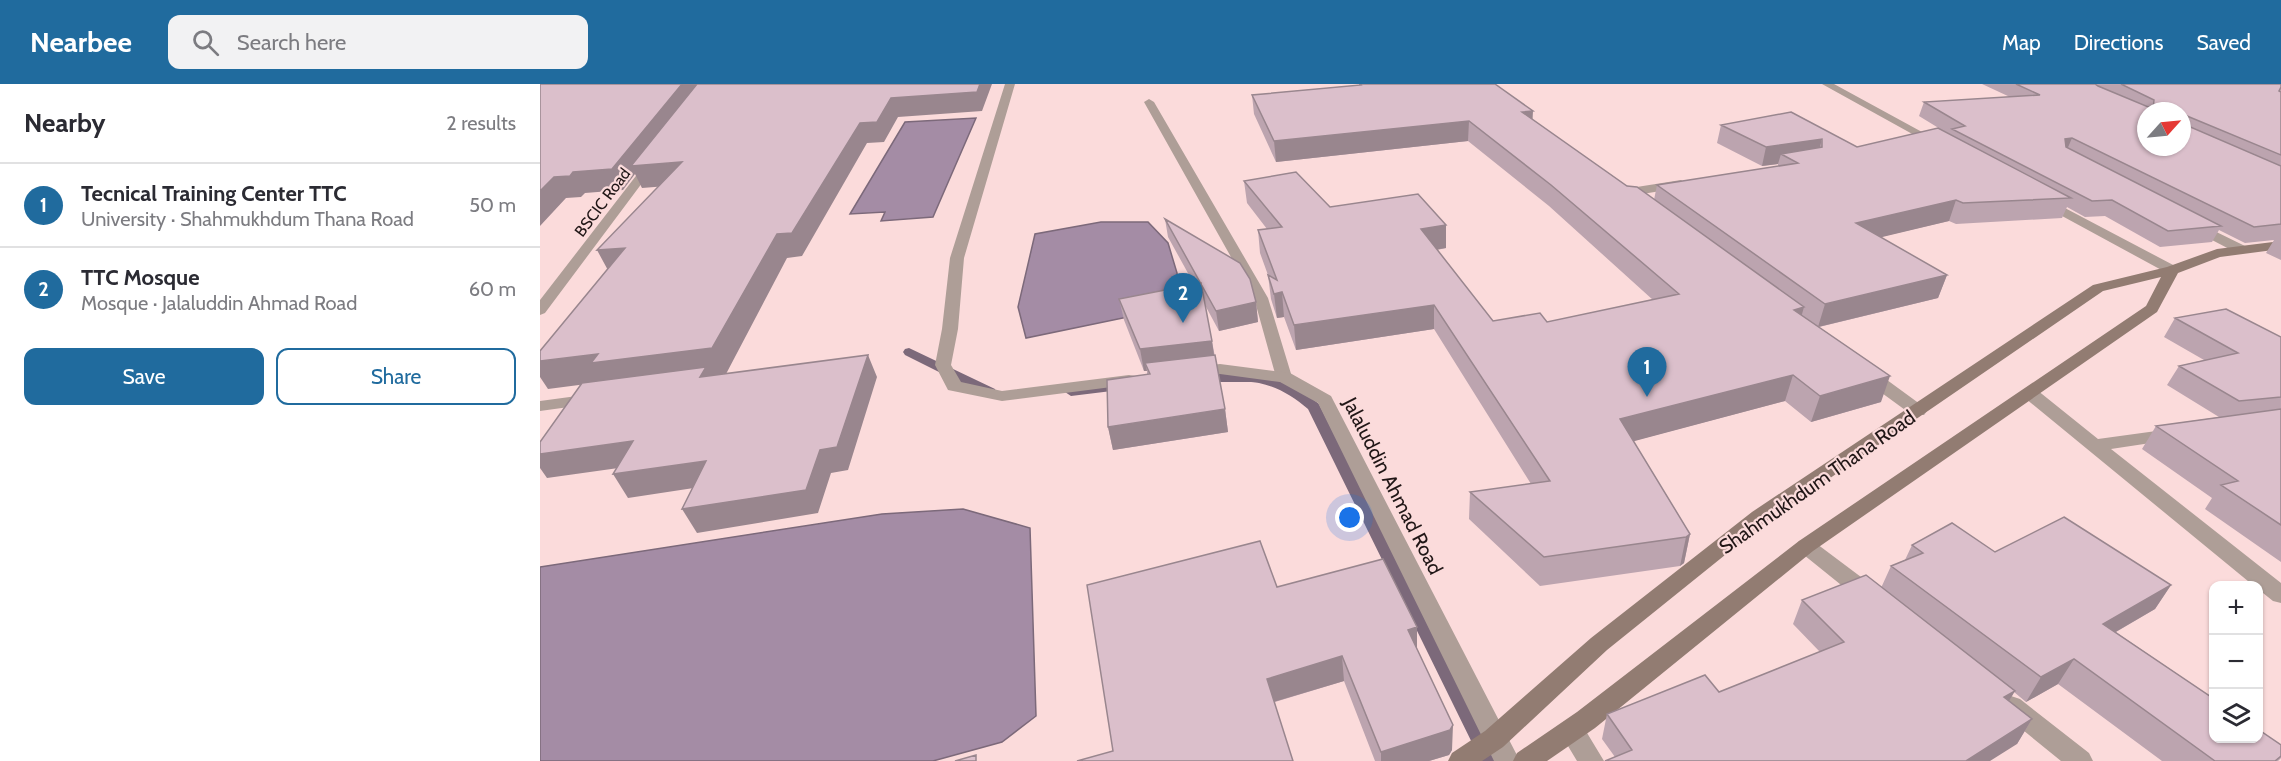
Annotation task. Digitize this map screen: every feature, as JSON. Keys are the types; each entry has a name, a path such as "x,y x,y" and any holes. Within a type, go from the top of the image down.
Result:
{"main road":[{"name":"Shahmukhdum Thana Road","path":"1461,761 1494,739 1599,644 1759,517 2098,288 2172,270 2217,253 2281,245"},
{"path":"1526,761 1572,730 1806,546 2152,309 2172,270"}],"street":[{"path":"1010,84 957,258 950,329 943,364 954,386 1002,396 1150,377"},
{"path":"1827,84 1952,152"},
{"path":"1149,102 1261,298 1284,377"},
{"name":"BSCIC Road","path":"540,310 662,150"},
{"path":"1643,207 1619,190 1694,182"},
{"path":"2036,196 2172,270"},
{"path":"2178,216 2240,249"},
{"path":"1851,362 1918,411"},
{"name":"Jalaluddin Ahmad Road","path":"1173,375 1220,369 1284,377 1325,400 1507,761"},
{"path":"2031,393 2281,595"},
{"path":"540,406 609,397"},
{"path":"2095,445 2188,433"},
{"path":"1806,546 1888,610"},
{"path":"1998,696 2080,761"},
{"path":"1572,730 1591,761"}],"shaded area":[{"path":"976,118 933,217 881,221 885,212 850,214 905,122"},
{"path":"1101,222 1148,222 1168,243 1177,273 1181,306 1026,338 1018,307 1035,234"},
{"path":"963,509 1030,528 1036,716 1002,742 933,761 540,761 540,567 882,514"}],"building":[{"path":"540,84 682,84 612,169 573,172 570,176 554,177 540,191"},
{"path":"697,84 980,84 977,92 891,98 877,122 860,123 792,233 777,234 712,348 591,363 598,354 540,361 540,351 625,248 597,250 682,162 631,166"},
{"path":"1360,84 1495,84 1533,111 1522,112 1627,186 1637,187 1804,307 1794,310 1890,376 1820,396 1793,375 1620,419 1690,534 1686,537 1544,557 1470,492 1550,481 1434,305 1294,325 1282,292 1274,294 1268,275 1277,280 1258,230 1282,227 1244,181 1296,172 1330,207 1418,194 1446,225 1421,229 1493,321 1540,313 1547,322 1679,294 1551,185 1469,121 1274,141 1252,95"},
{"path":"2016,84 2095,84 2137,102 2137,156 2191,156 2191,127 2281,166 2281,224 2254,227 2072,138 2065,139 2066,147 2221,226 2168,231 2112,200 2092,201 1952,129 1965,126 1924,102 2040,95"},
{"path":"2121,84 2281,84 2279,91 2281,92 2281,155 2191,118 2191,102 2154,102 2154,100"},
{"path":"1791,112 1857,147 1938,128 2071,198 1963,203 1956,200 1856,223 1947,275 1825,304 1657,185 1798,163 1781,154 1822,147 1822,139 1766,147 1721,125"},
{"path":"1165,219 1240,263 1250,279 1256,302 1216,311"},
{"path":"1201,283 1212,341 1140,349 1119,299"},
{"path":"2226,309 2281,337 2281,397 2239,401 2179,366 2238,353 2175,318"},
{"path":"868,355 837,447 820,450 806,490 682,509 706,461 613,474 633,441 540,454 540,442 582,383 706,367 700,377"},
{"path":"1215,355 1225,409 1108,427 1107,380 1150,374 1145,363"},
{"path":"2281,409 2281,525 2221,485 2238,481 2156,426"},
{"path":"2064,517 2171,585 2103,624 2209,696 2209,743 2263,743 2263,733 2281,745 2281,756 2275,761 2215,761 2074,659 2041,677 1891,566 1923,553 1912,545 1952,523 1995,552"},
{"path":"1260,541 1277,587 1383,559 1417,627 1408,630 1453,725 1450,730 1381,752 1342,656 1267,679 1293,761 1077,761 1113,751 1087,585"},
{"path":"1866,575 2015,691 2004,697 2032,719 1966,761 1605,761 1632,750 1607,714 1705,675 1719,692 1844,642 1802,600"},
{"path":"976,755 976,761 955,761"}],"waterway":[{"path":"909,352 990,392"},
{"path":"1202,378 1232,377 1262,380 1289,389 1314,407 1491,761"},
{"path":"1071,392 1123,386"}],"place":[{"name":"TTC Mosque","path":"1183,323"},
{"name":"Tecnical Training Center TTC","path":"1647,397"}]}
